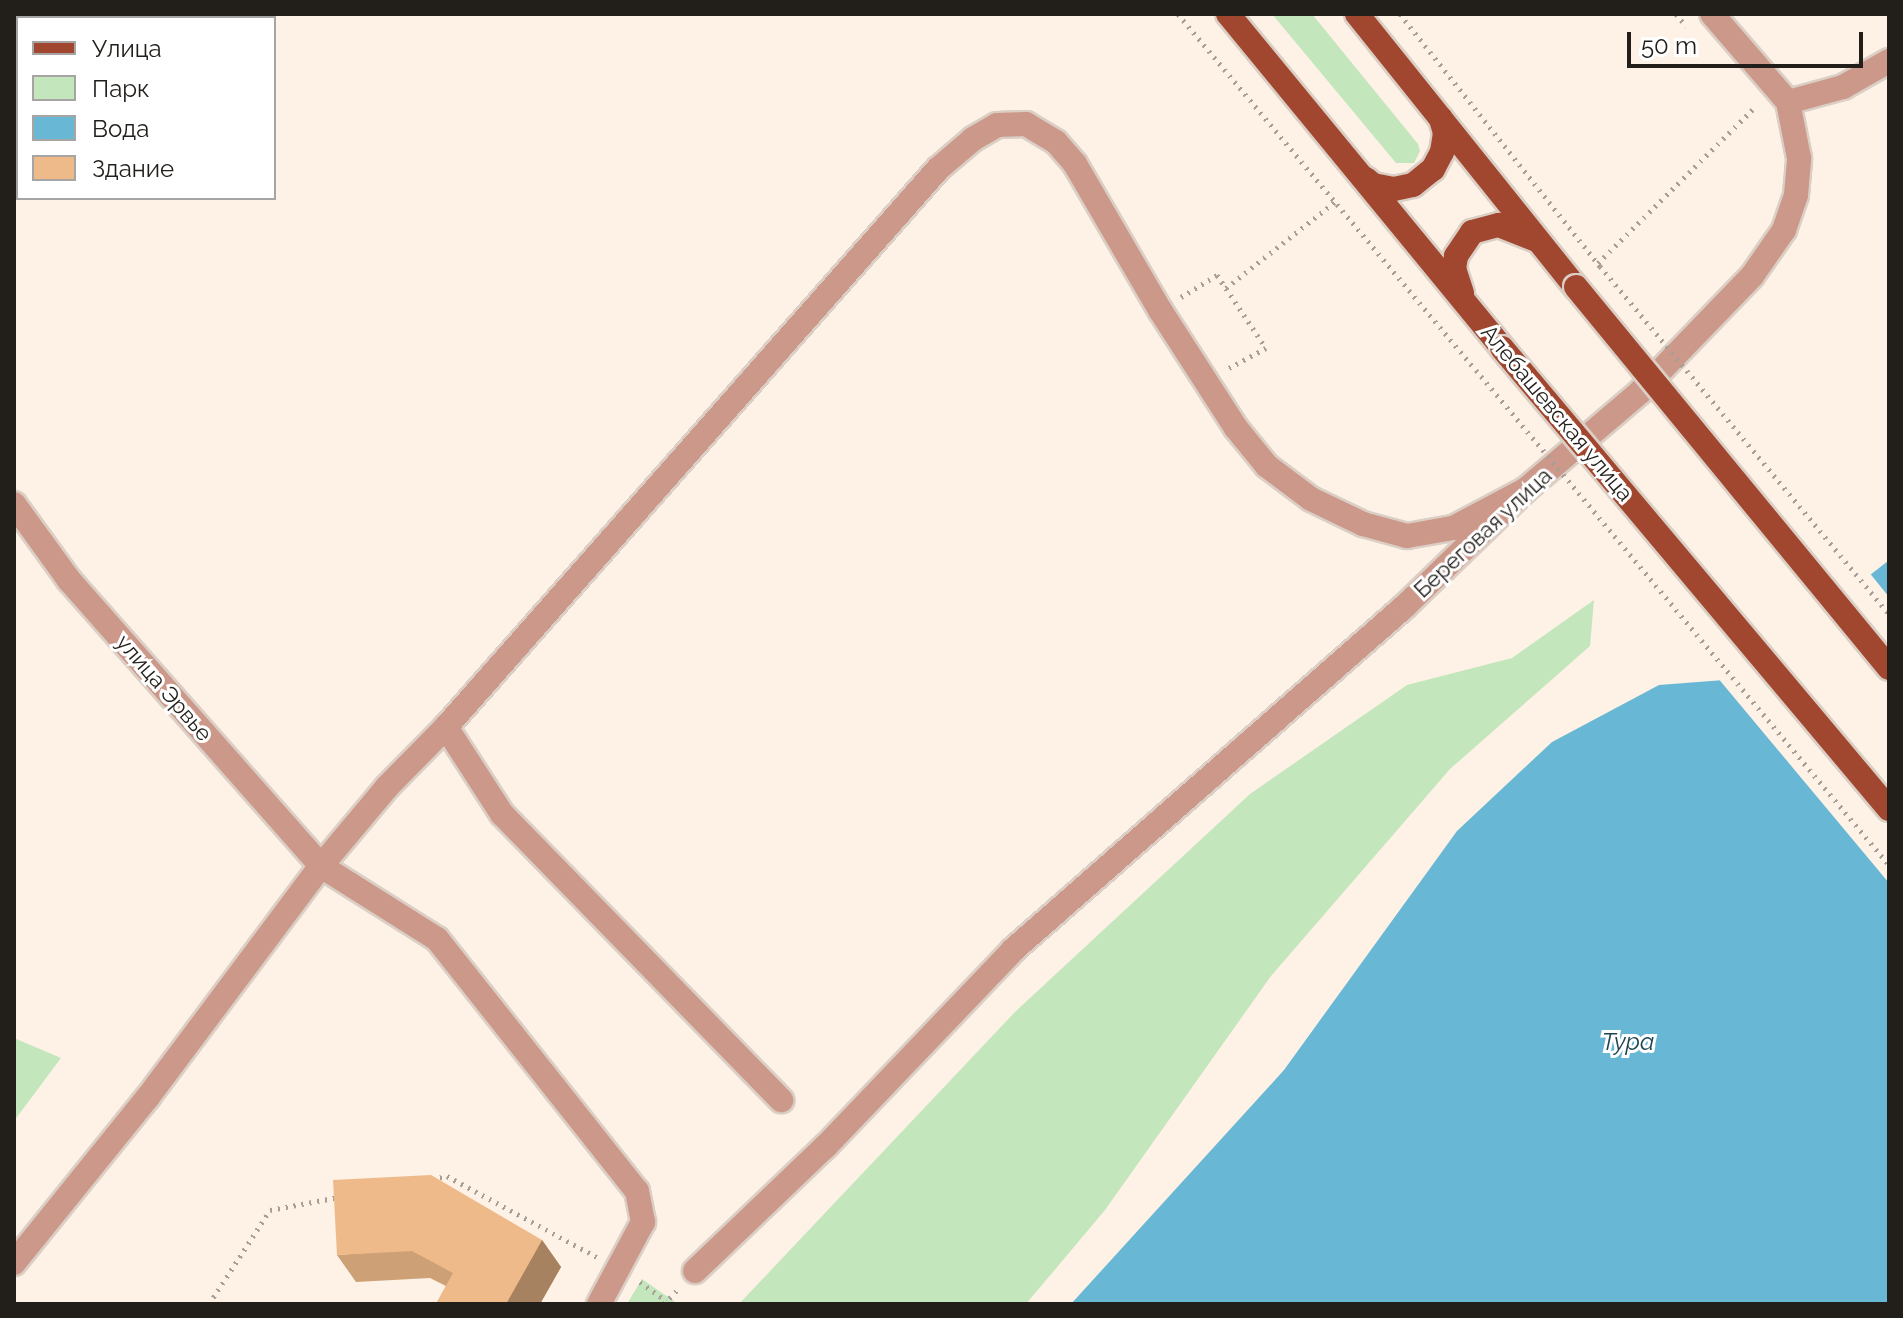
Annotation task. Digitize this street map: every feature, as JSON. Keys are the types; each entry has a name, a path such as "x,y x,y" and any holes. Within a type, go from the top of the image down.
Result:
{"main road":[{"name":"Алебашевская улица","path":"1228,14 1502,348 1889,809"},
{"path":"1357,14 1540,243 1889,668"},
{"path":"1358,173 1373,185 1394,189 1413,185 1433,169 1442,152 1445,133 1441,119"},
{"path":"1470,309 1454,269 1462,243 1472,232 1499,225 1540,243"}],"street":[{"name":"Береговая улица","path":"695,1271 826,1146 1013,950 1404,607 1525,490 1640,392 1752,276 1784,230 1796,195 1799,158 1788,102 1712,14"},
{"path":"1788,102 1843,87 1889,61"},
{"path":"14,1263 148,1097 321,866 387,787 446,727 938,169 973,139 997,125 1026,124 1056,142 1075,164 1160,310 1206,381 1267,466 1311,499 1363,524 1407,536 1453,528 1525,490"},
{"name":"улица Эрвье","path":"14,504 69,580 321,866 437,939 637,1191 643,1222 599,1304"},
{"path":"446,727 502,814 781,1100"}],"path":[{"path":"1178,14 1889,865"},
{"path":"1400,14 1599,265 1889,614"},
{"path":"1599,265 1753,107"},
{"path":"1226,288 1335,202"},
{"path":"1160,310 1217,275 1266,348 1206,381"},
{"path":"418,1182 447,1176 619,1269 666,1301"},
{"path":"209,1304 270,1210 344,1196"}],"green space":[{"path":"1272,14 1312,14 1418,144 1420,151 1414,163 1396,163"},
{"path":"1594,600 1590,646 1450,769 1271,976 1105,1210 1026,1304 739,1304 1015,1012 1250,794 1407,685 1512,658"},
{"path":"14,1038 61,1058 14,1121"},
{"path":"642,1279 678,1304 627,1304"}],"water":[{"name":"Тура","path":"1889,555 1889,1304 1071,1304 1284,1070 1457,831 1552,742 1659,685 1737,679 1888,561"}],"pier":[{"path":"1868,571 1889,597 1889,883 1717,677 1736,675"}],"building":[{"path":"431,1175 542,1240 506,1304 436,1304 453,1273 412,1251 337,1255 333,1180"}]}
